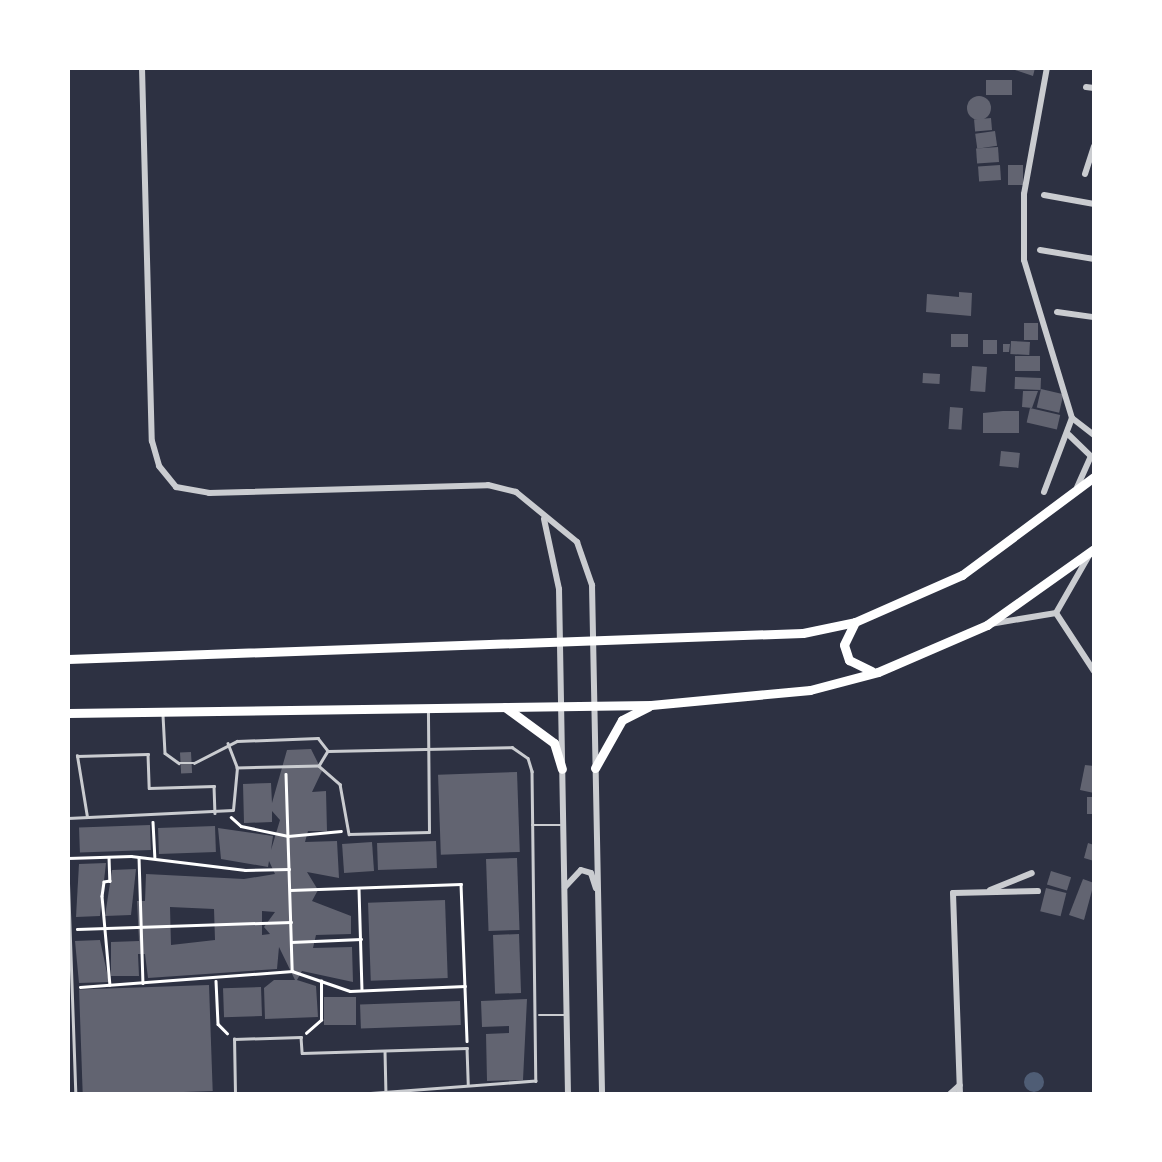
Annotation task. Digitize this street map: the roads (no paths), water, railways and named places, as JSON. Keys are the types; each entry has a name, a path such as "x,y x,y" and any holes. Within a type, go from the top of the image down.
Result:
{"main road":[{"path":"68,659 593,643 803,633 855,622 962,575 1070,498 1094,477"},
{"path":"68,713 651,705 810,690 878,672 987,625 1093,549"},
{"path":"855,622 844,645 849,660 878,672"},
{"path":"595,768 622,720 651,705"},
{"path":"503,706 554,743 562,769"}],"street":[{"path":"142,68 152,441 159,466 176,486 209,493 488,485 516,492 544,519 577,542 592,585 602,1094"},
{"path":"1044,492 1069,435 1072,418 1024,260 1024,194 1047,68"},
{"path":"1086,87 1094,88"},
{"path":"1085,174 1094,146"},
{"path":"1044,195 1094,205"},
{"path":"1040,250 1094,260"},
{"path":"1057,312 1094,317"},
{"path":"1072,418 1094,435"},
{"path":"1069,435 1091,456 1070,498"},
{"path":"544,519 559,589 562,896 568,1094"},
{"path":"1056,613 1093,549"},
{"path":"987,625 1056,613"},
{"path":"1056,613 1094,671"},
{"path":"562,896 567,877 581,870 591,873 598,895"},
{"path":"985,892 1032,873"},
{"path":"960,1094 953,893 1038,891"},
{"path":"950,1094 960,1085"}],"lane":[{"path":"237,768 319,766 340,784 344,830 429,832 428,707"},
{"path":"163,711 170,760 194,763 228,744 318,738 328,751"},
{"path":"68,818 225,813 237,801 237,768 228,744"},
{"path":"328,751 428,748 521,750 532,771 540,1015 536,1081 386,1088 364,1094"},
{"path":"319,766 328,751"},
{"path":"88,817 78,756 148,754 149,788 214,786 215,813"},
{"path":"532,825 562,825"},
{"path":"68,869 76,1094"},
{"path":"540,1015 566,1015"},
{"path":"235,1094 234,1039 301,1037 302,1053 467,1048 468,1086"},
{"path":"385,1051 386,1094"}],"water":[{"path":"1030,1072 1038,1072 1044,1082 1038,1092 1030,1092 1024,1086 1024,1078"}]}
